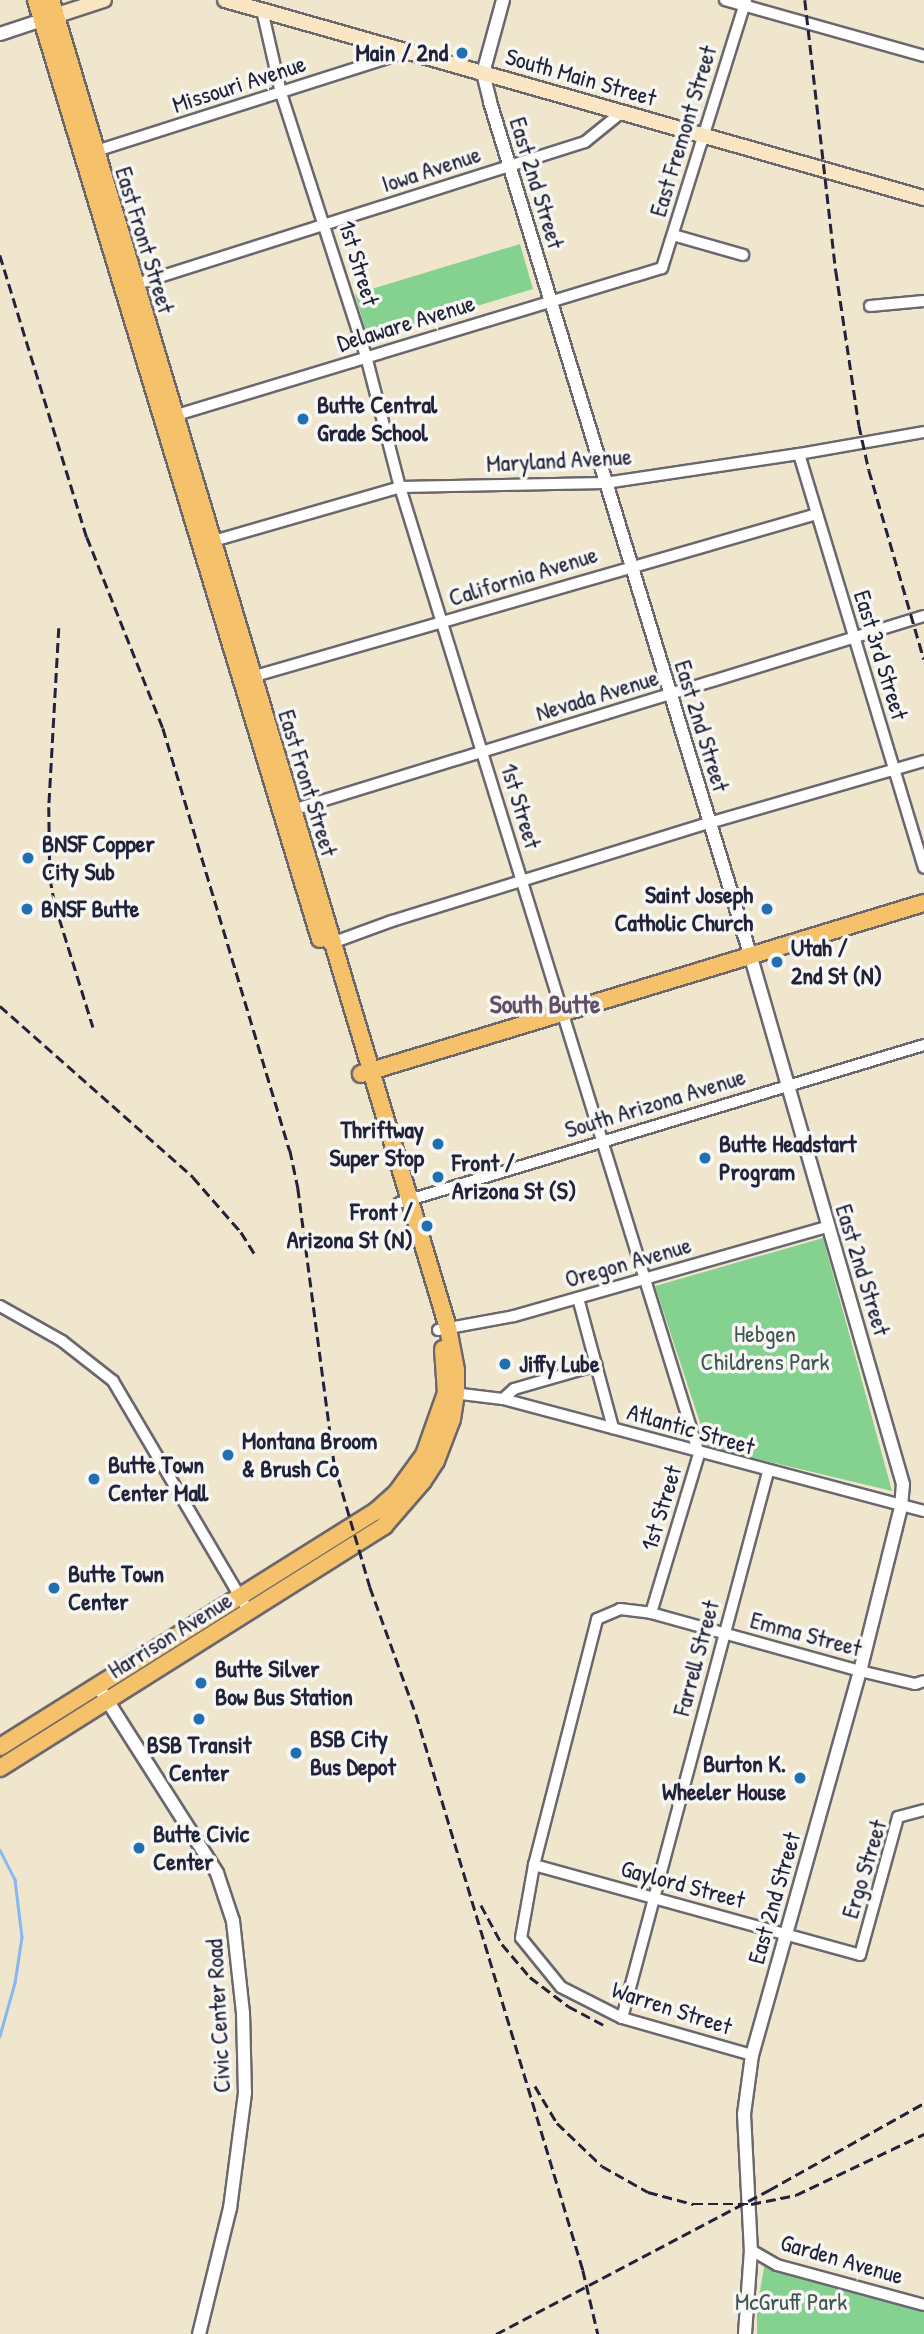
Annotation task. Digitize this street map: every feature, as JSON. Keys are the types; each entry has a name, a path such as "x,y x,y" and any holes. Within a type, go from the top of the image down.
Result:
{"main road":[{"name":"East Front Street","path":"36,0 49,12 365,1072 443,1329 455,1358 451,1393 452,1419 436,1461 407,1501 384,1526 364,1539"},
{"path":"49,12 103,0"},
{"name":"South Main Street","path":"225,0 924,198"},
{"path":"365,1072 924,903"},
{"name":"East Front Street","path":"363,1522 397,1492 424,1455 451,1393"},
{"name":"Harrison Avenue","path":"0,1747 363,1522"},
{"path":"301,1581 300,1570 321,1556 346,1533"},
{"name":"Harrison Avenue","path":"0,1768 364,1539"}],"street":[{"path":"483,73 503,0"},
{"path":"725,0 745,3 924,56"},
{"name":"East Fremont Street","path":"662,268 745,3"},
{"name":"1st Street","path":"262,10 281,93 326,225 366,356 400,486 600,1141 699,1454 651,1613"},
{"path":"0,34 49,12"},
{"name":"Missouri Avenue","path":"89,153 408,51"},
{"name":"East 2nd Street","path":"483,73 508,167 552,301 750,954 827,1227 899,1462 903,1484 901,1507 859,1671 752,2055 744,2139 751,2250 745,2334"},
{"name":"Iowa Avenue","path":"129,287 585,142 622,112"},
{"path":"673,235 743,255"},
{"name":"Delaware Avenue","path":"169,417 662,268"},
{"path":"870,306 924,301"},
{"name":"Maryland Avenue","path":"206,543 400,486 605,483 924,432"},
{"name":"East 3rd Street","path":"799,454 924,867"},
{"name":"California Avenue","path":"247,679 817,514"},
{"name":"Nevada Avenue","path":"288,811 855,640 924,616"},
{"path":"327,944 392,921 709,823 924,761"},
{"name":"South Arizona Avenue","path":"405,1202 924,1045"},
{"name":"Oregon Avenue","path":"443,1329 514,1316 827,1227"},
{"path":"578,1298 613,1428"},
{"path":"0,1306 62,1341 113,1381 249,1612"},
{"path":"503,1399 514,1389 597,1365"},
{"name":"Atlantic Street","path":"451,1393 503,1399 699,1454 924,1511"},
{"name":"Farrell Street","path":"622,2018 768,1472"},
{"name":"Emma Street","path":"534,1865 597,1619 620,1609 651,1613 859,1671 915,1684 924,1681"},
{"name":"Civic Center Road","path":"98,1686 217,1874 233,1921 243,2013 245,2093 230,2208 199,2334"},
{"name":"Ergo Street","path":"860,1955 898,1817 924,1810"},
{"name":"Gaylord Street","path":"534,1865 860,1955"},
{"name":"Warren Street","path":"534,1865 521,1938 561,1987 622,2018 752,2055"},
{"name":"Garden Avenue","path":"751,2250 777,2265 924,2305"}],"green space":[{"path":"520,244 533,289 368,339 355,294"},
{"name":"Hebgen Childrens Park","path":"823,1238 892,1491 708,1447 655,1286"},
{"name":"McGruff Park","path":"765,2262 924,2305 924,2334 757,2334 757,2308"}],"waterway":[{"path":"0,1850 15,1880 22,1937 15,1983 0,2036"}],"railway":[{"path":"805,0 836,271 859,425 869,470 924,659"},
{"path":"0,255 87,537 163,728 290,1150 298,1188 334,1463 370,1587 416,1714 583,2270 598,2334"},
{"path":"59,628 49,807 50,878 55,904 93,1027"},
{"path":"0,1006 193,1177 241,1232 256,1256"},
{"path":"481,1905 502,1944 530,1977 568,2006 603,2025"},
{"path":"535,2086 557,2123 602,2166 648,2192 693,2204 751,2204 796,2195 924,2134"},
{"path":"496,2334 769,2190 924,2103"}],"place":[{"name":"Main / 2nd","path":"462,53"},
{"name":"Butte Central Grade School","path":"303,419"},
{"name":"BNSF Copper City Sub","path":"28,858"},
{"name":"BNSF Butte","path":"27,909"},
{"name":"Saint Joseph Catholic Church","path":"767,909"},
{"name":"Utah / 2nd St (N)","path":"777,962"},
{"name":"Thriftway Super Stop","path":"438,1144"},
{"name":"Butte Headstart Program","path":"705,1158"},
{"name":"Front / Arizona St (S)","path":"438,1177"},
{"name":"Front / Arizona St (N)","path":"427,1226"},
{"name":"Jiffy Lube","path":"505,1364"},
{"name":"Montana Broom & Brush Co","path":"228,1455"},
{"name":"Butte Town Center Mall","path":"94,1479"},
{"name":"Butte Town Center","path":"54,1588"},
{"name":"Butte Silver Bow Bus Station","path":"201,1683"},
{"name":"BSB Transit Center","path":"199,1719"},
{"name":"BSB City Bus Depot","path":"296,1753"},
{"name":"Burton K. Wheeler House","path":"800,1778"},
{"name":"Butte Civic Center","path":"139,1848"}],"district":[{"name":"South Butte","path":"545,1004"}]}
